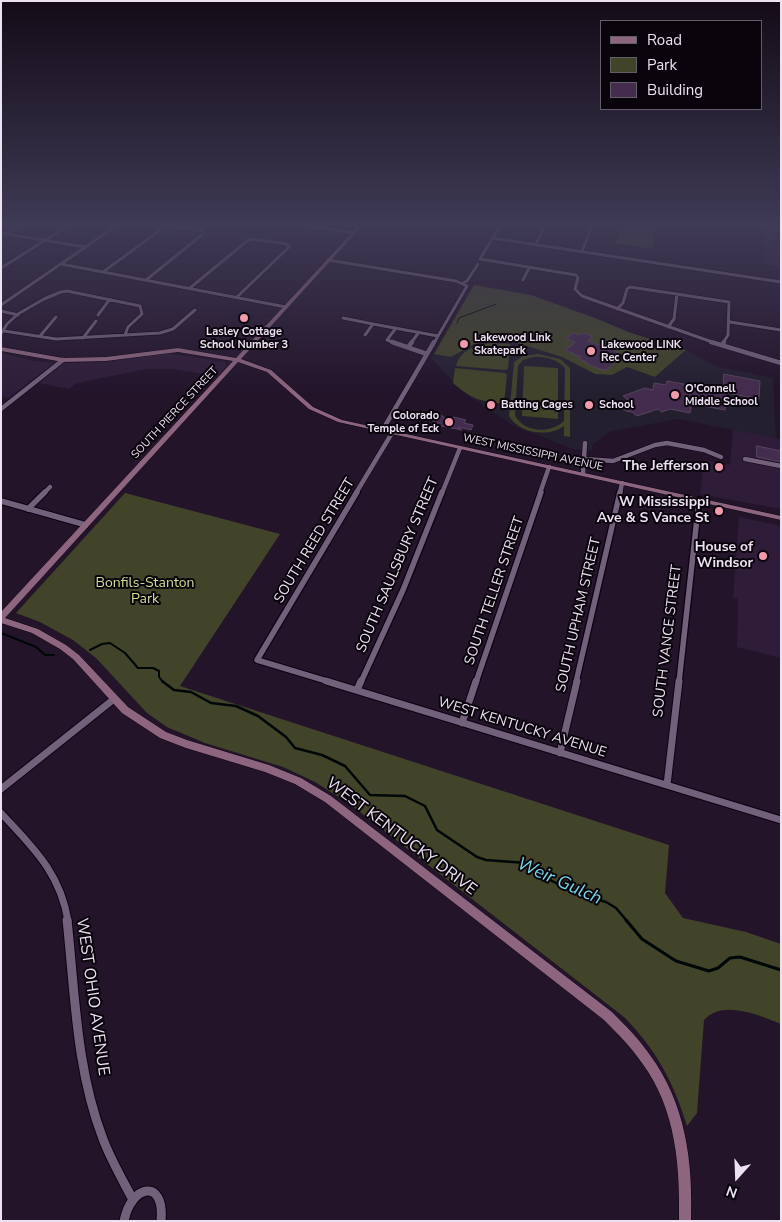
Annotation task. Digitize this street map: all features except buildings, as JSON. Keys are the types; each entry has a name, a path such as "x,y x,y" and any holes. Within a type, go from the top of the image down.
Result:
{"street":[{"path":"1,305 36,281"},
{"path":"152,281 286,307"},
{"path":"190,288 198,281"},
{"path":"237,297 254,281"},
{"name":"SOUTH PIERCE STREET","path":"1,618 309,281"},
{"path":"447,281 464,284 468,281"},
{"path":"577,281 575,289 577,293 668,327 781,363"},
{"path":"382,431 465,290 464,284"},
{"path":"617,309 623,303 627,289 630,287 729,302 730,322 728,335 722,345"},
{"path":"125,335 128,327 140,317 143,311 136,304 74,292 55,292 43,298 18,315 6,325 2,332 56,339 160,333 173,329 195,310"},
{"path":"668,327 674,319 677,294"},
{"path":"98,315 110,299"},
{"path":"1,311 18,315"},
{"path":"40,336 56,317"},
{"path":"343,318 438,336"},
{"path":"83,338 96,321"},
{"path":"730,322 781,330"},
{"path":"365,335 373,324"},
{"path":"396,328 387,340 427,354"},
{"path":"408,347 418,332"},
{"name":"WEST MISSISSIPPI AVENUE","path":"1,350 63,360 106,359 178,350 237,360 258,366 274,374 301,400 326,416 382,431 781,518"},
{"path":"1,409 63,360"},
{"name":"SOUTH REED STREET","path":"257,660 392,433"},
{"path":"583,474 585,443"},
{"path":"584,458 613,461 655,445 667,444 704,450 721,456"},
{"name":"SOUTH SAULSBURY STREET","path":"357,690 399,599 460,448"},
{"path":"745,459 781,466"},
{"name":"SOUTH TELLER STREET","path":"462,723 549,467"},
{"name":"SOUTH UPHAM STREET","path":"560,753 622,483"},
{"path":"28,509 50,487"},
{"name":"SOUTH VANCE STREET","path":"667,785 700,500"},
{"path":"1,501 86,525"},
{"name":"WEST KENTUCKY DRIVE","path":"1,618 35,631 63,646 114,699 132,715 163,735 282,774 334,804 596,1007 634,1041 652,1066 670,1103 681,1138 686,1174 685,1221"},
{"name":"WEST KENTUCKY AVENUE","path":"257,660 781,820"},
{"path":"1,789 114,699"},
{"name":"WEST OHIO AVENUE","path":"1,813 46,865 56,880 62,894 68,929 72,985 90,1092 103,1140 132,1198"},
{"path":"124,1221 126,1208 132,1198 144,1190 156,1192 162,1203 161,1220"}],"shaded area":[{"path":"495,340 511,341 562,357 595,374 612,375 627,367 655,377 686,350 716,366 773,378 776,438 677,419 609,432 592,445 593,451 573,449 514,426 463,392 431,358 434,354 451,357 474,344"},
{"path":"1,353 34,361 54,363 9,398 1,397"},
{"path":"165,353 225,362 227,366 217,376 172,369 146,369 77,383 69,389 39,383 64,363 102,362"},
{"name":"The Jefferson","path":"733,429 781,439 781,509 700,494 704,460 730,465"},
{"path":"739,517 781,526 781,658 737,647 738,599 733,598"}],"green space":[{"path":"474,285 531,295 631,333 686,350 655,377 627,367 612,375 595,374 562,357 511,341 495,340 474,344 451,357 434,354"},
{"path":"490,343 510,344 508,369 456,366 461,356 469,349"},
{"path":"538,354 560,359 570,368 570,437 564,436 564,426 550,432 534,432 520,426 509,416 514,362 523,356","holes":["537,357 555,360 565,368 564,421 545,430 538,430 524,425 515,415 518,366 523,360"]},
{"path":"524,366 558,368 558,419 522,416"},
{"path":"455,368 505,373 507,375 504,404 488,402 465,393 453,383"},
{"name":"Bonfils-Stanton Park","path":"125,493 280,534 180,686 669,845 665,893 683,918 746,932 781,944 781,1024 752,1013 731,1010 712,1014 704,1020 697,1113 687,1126 663,1067 646,1042 624,1017 351,805 315,782 283,767 205,743 167,727 147,713 96,658 73,640 40,622 16,613"}],"waterway":[{"path":"457,323 459,318 496,304"},
{"name":"Weir Gulch","path":"1,633 36,647 45,655 54,655"},
{"name":"Weir Gulch","path":"90,650 102,644 110,643 125,653 138,668 153,668 159,671 159,677 162,681"},
{"name":"Weir Gulch","path":"162,681 174,690 191,692 211,703 236,706 258,716 286,737 295,748 322,755 345,766 370,795 405,796 425,806 437,830 477,857 486,860 526,863 542,876 576,893 606,902 616,908 627,921"},
{"name":"Weir Gulch","path":"626,920 642,939 676,961 709,971 718,968 730,958 740,957 781,970"}],"place":[{"name":"Lasley Cottage School Number 3","path":"244,318"},
{"name":"Lakewood Link Skatepark","path":"464,344"},
{"name":"Lakewood LINK Rec Center","path":"591,351"},
{"name":"O'Connell Middle School","path":"675,395"},
{"name":"Batting Cages","path":"491,405"},
{"name":"School","path":"589,405"},
{"name":"Colorado Temple of Eck","path":"449,422"},
{"name":"The Jefferson","path":"719,467"},
{"name":"W Mississippi Ave & S Vance St","path":"719,511"},
{"name":"House of Windsor","path":"763,556"}]}
